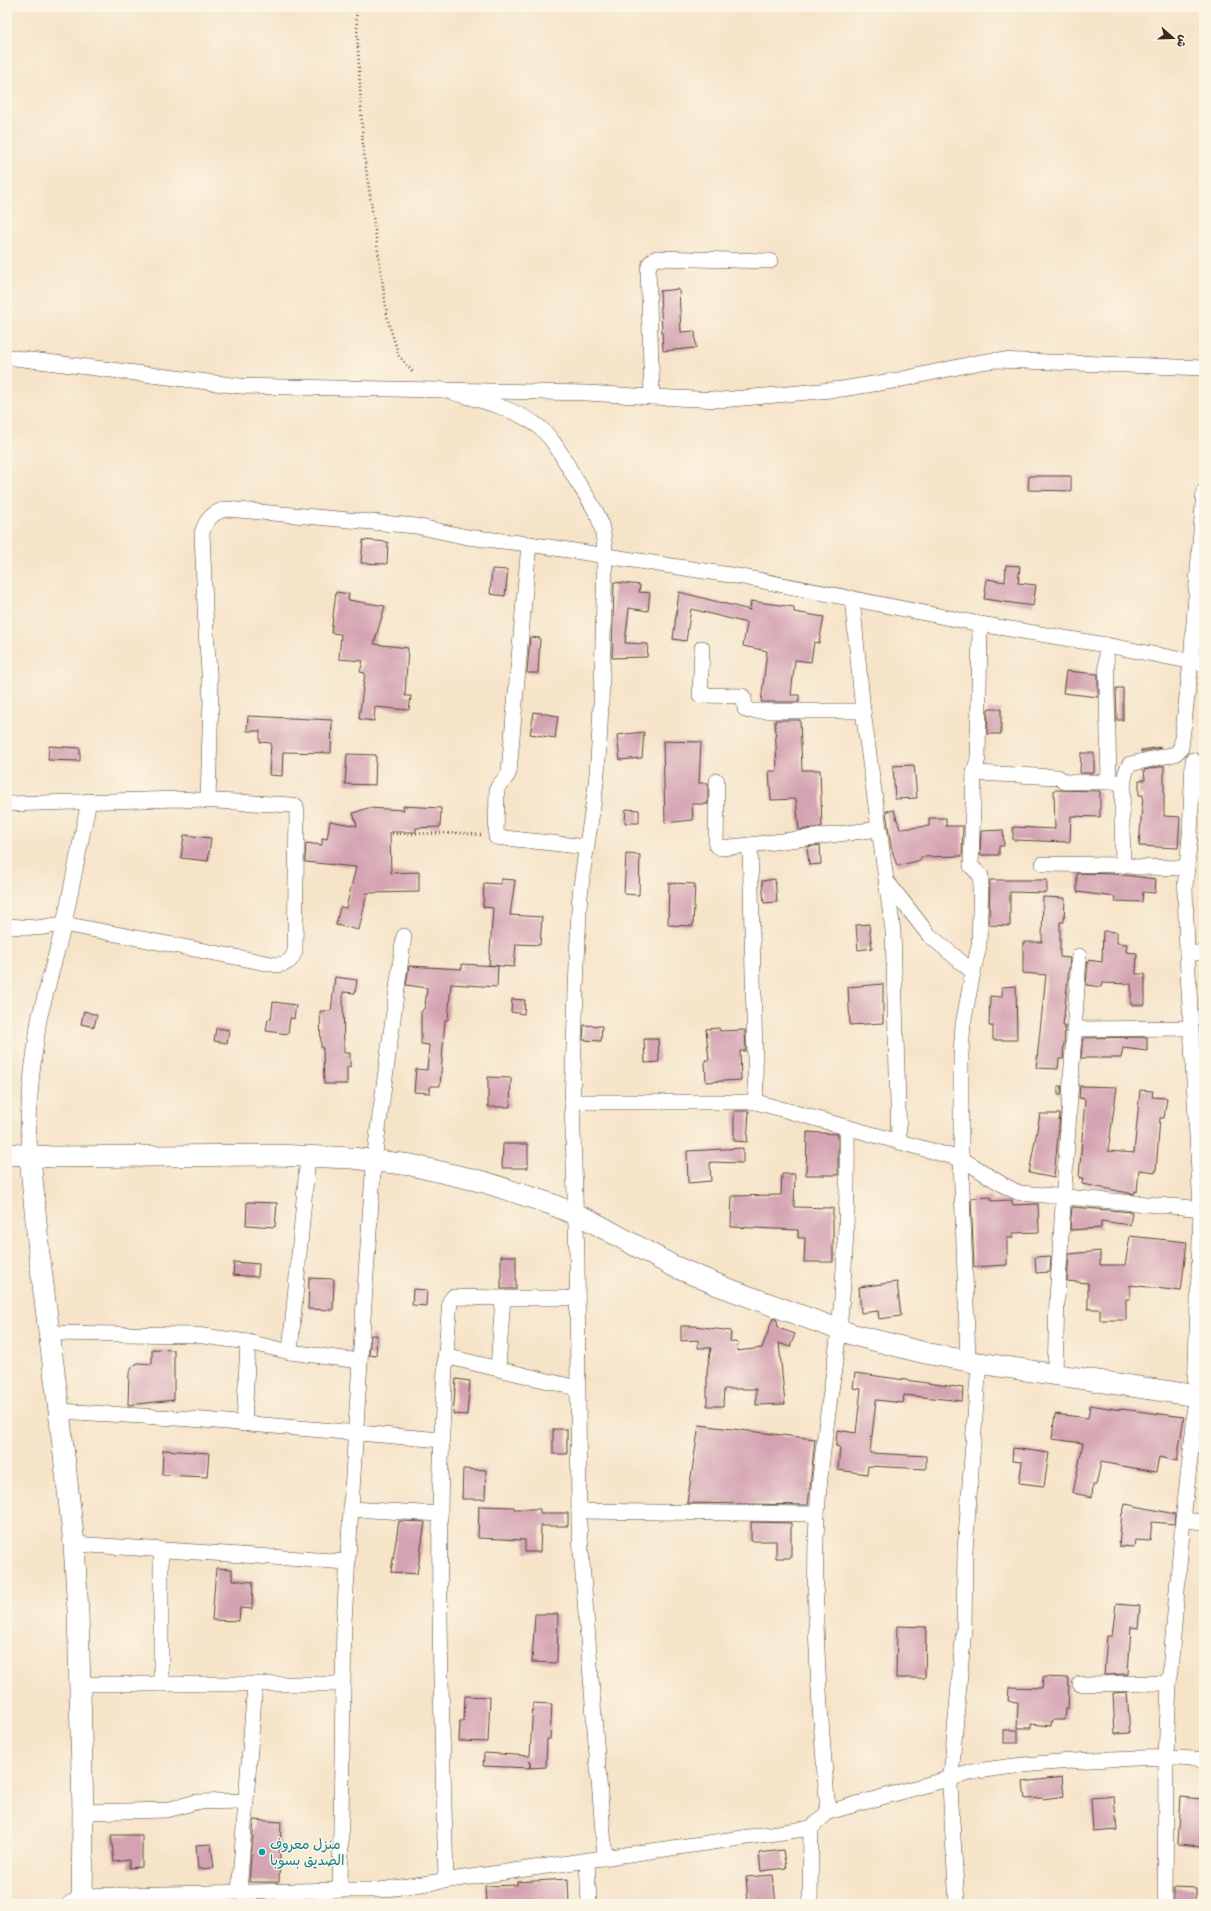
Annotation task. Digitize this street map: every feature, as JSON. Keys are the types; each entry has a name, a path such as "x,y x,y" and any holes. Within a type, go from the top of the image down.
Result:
{"street":[{"path":"652,397 648,270 650,262 656,258 770,261"},
{"path":"7,358 240,386 587,393 721,400 842,389 898,380 963,365 996,360 1204,368"},
{"path":"442,389 514,413 538,426 556,445 597,512 604,532 605,555 599,745 595,789 579,908 572,1102 577,1298 579,1511 605,1858"},
{"path":"1116,782 1130,764 1179,752 1181,748 1197,663 1204,491"},
{"path":"208,801 210,698 202,533 205,523 211,516 219,511 227,509 416,526 467,537 605,555 743,577 980,624 1106,645 1197,663"},
{"path":"528,544 509,772 507,778 497,787 496,837 587,847"},
{"path":"852,598 863,711 894,938 899,1141"},
{"path":"957,1904 951,1808 951,1778 963,1636 973,1362 961,1160 962,1031 979,946 981,876 971,866 974,773 978,758 980,624"},
{"path":"1106,645 1123,865"},
{"path":"702,648 700,695 744,697 745,709 749,711 863,711"},
{"path":"1165,1904 1166,1757 1169,1684 1183,1520 1199,1396 1203,1209 1201,1127 1191,1028 1186,953 1185,887 1190,836 1193,760"},
{"path":"974,773 1058,777 1065,782 1116,782"},
{"path":"717,781 716,845 721,848 750,846 879,829"},
{"path":"7,804 178,799 296,806 295,951 293,958 285,964 277,965 64,924 37,928 7,926"},
{"path":"90,801 64,924 39,1019 28,1119 30,1157 48,1333 59,1411 74,1544 78,1612 83,1812 78,1901 239,1892 340,1890 380,1897 446,1880 811,1828 828,1812 973,1772 1057,1762 1166,1757 1204,1760"},
{"path":"750,846 756,1102"},
{"path":"1043,864 1123,865 1137,867 1187,868"},
{"path":"886,881 928,934 973,972"},
{"path":"340,1890 342,1684 347,1562 360,1361 374,1160 404,936"},
{"path":"1186,953 1204,953"},
{"path":"1055,1374 1063,1198 1079,956"},
{"path":"1074,1029 1191,1028"},
{"path":"572,1102 756,1102 847,1126 961,1160 973,1165 1010,1190 1020,1194 1203,1209"},
{"path":"828,1812 819,1700 816,1594 817,1514 839,1330 845,1251 847,1126"},
{"path":"7,1154 30,1157 232,1155 308,1156 374,1160 411,1165 484,1182 529,1195 575,1213 671,1265 723,1287 839,1330 910,1350 973,1362 1199,1396"},
{"path":"290,1352 308,1156"},
{"path":"446,1880 440,1514 445,1356 450,1298 577,1298"},
{"path":"498,1368 503,1298"},
{"path":"48,1333 196,1335 248,1342 290,1352 360,1361"},
{"path":"244,1424 248,1342"},
{"path":"445,1356 577,1388"},
{"path":"59,1411 356,1432 442,1440"},
{"path":"351,1509 440,1514"},
{"path":"579,1511 817,1514"},
{"path":"1183,1520 1204,1522"},
{"path":"74,1544 347,1562"},
{"path":"161,1550 161,1684"},
{"path":"79,1684 342,1684"},
{"path":"239,1892 255,1684"},
{"path":"1080,1684 1169,1684"},
{"path":"83,1812 167,1810 196,1802 245,1801"},
{"path":"810,1904 811,1828"},
{"path":"587,1861 589,1904"}],"path":[{"path":"356,7 363,147 388,321 399,356 414,374 442,389"},
{"path":"388,834 462,833 496,837"}],"building":[{"path":"679,289 681,332 695,331 696,348 663,351 660,291"},
{"path":"1029,476 1071,476 1071,491 1028,490"},
{"path":"363,540 388,542 387,564 361,563"},
{"path":"1006,565 1020,566 1018,583 1036,585 1033,606 984,599 987,579 1005,582"},
{"path":"492,569 508,570 505,596 490,594"},
{"path":"614,582 640,585 639,592 650,593 648,611 629,608 625,643 648,644 647,657 612,658"},
{"path":"336,592 349,594 348,600 385,606 374,644 408,648 405,696 411,696 409,710 375,707 374,721 359,719 365,673 360,672 363,661 339,659 341,634 331,633"},
{"path":"679,592 750,610 751,601 794,607 794,612 824,617 819,643 814,642 811,662 795,660 791,695 799,695 799,702 761,702 767,651 743,646 747,623 691,609 686,641 673,639"},
{"path":"530,637 540,638 538,673 527,673"},
{"path":"1066,671 1098,674 1098,697 1063,693"},
{"path":"1116,688 1123,688 1123,720 1117,720"},
{"path":"988,709 1001,709 1001,734 987,734"},
{"path":"534,712 558,716 555,738 530,734"},
{"path":"248,716 332,720 331,753 283,752 282,776 269,775 271,743 260,742 260,731 247,731"},
{"path":"775,720 800,720 802,770 820,770 822,827 799,830 796,799 771,800 769,771 777,771"},
{"path":"644,732 642,758 620,760 617,735"},
{"path":"663,741 701,742 699,783 708,783 708,804 692,804 693,820 665,823"},
{"path":"49,746 80,748 80,761 48,760"},
{"path":"1161,748 1141,752 1141,750"},
{"path":"1081,753 1094,753 1094,773 1080,773"},
{"path":"347,754 376,755 375,785 345,784"},
{"path":"914,765 917,798 895,799 893,766"},
{"path":"1164,766 1164,816 1180,817 1178,848 1139,846 1143,795 1139,795 1139,780 1145,780 1144,770"},
{"path":"1054,790 1100,791 1100,817 1071,816 1070,841 1068,842 1013,840 1013,827 1055,829"},
{"path":"403,806 441,808 440,827 416,828 416,832 390,832 391,873 419,872 419,892 367,893 359,930 336,925 340,907 346,908 356,867 305,862 306,843 322,845 322,838 327,839 330,821 357,826 353,813 368,808 404,810"},
{"path":"626,809 639,810 639,823 625,823"},
{"path":"894,810 900,829 929,826 929,818 946,818 946,826 963,826 962,856 921,857 921,860 897,866 891,847 886,811"},
{"path":"1003,830 1004,846 999,846 999,855 980,855 981,831"},
{"path":"184,835 211,838 208,861 181,858"},
{"path":"820,845 821,864 809,865 807,847"},
{"path":"626,854 640,855 639,895 624,894"},
{"path":"1077,873 1115,874 1156,879 1155,893 1143,892 1142,902 1115,901 1115,897 1077,892"},
{"path":"501,879 515,880 510,915 542,917 540,945 516,944 514,967 489,965 493,908 483,907 484,883 501,884"},
{"path":"775,879 777,902 764,903 762,881"},
{"path":"990,880 1047,880 1047,893 1010,892 1010,926 989,925"},
{"path":"669,883 695,884 693,926 668,925"},
{"path":"1043,897 1065,898 1064,922 1060,922 1060,957 1070,958 1063,1026 1065,1026 1063,1059 1059,1059 1058,1069 1036,1068 1046,975 1023,973 1023,942 1042,942"},
{"path":"869,924 872,948 858,950 856,925"},
{"path":"1103,931 1117,932 1117,943 1127,944 1126,952 1137,953 1136,974 1145,974 1145,1005 1131,1005 1131,984 1102,983 1101,987 1086,985 1088,960 1102,962"},
{"path":"462,964 498,966 497,987 451,984 448,1020 445,1020 440,1086 430,1086 430,1093 414,1092 416,1069 427,1070 429,1045 421,1044 421,1012 425,1007 427,988 406,985 409,966 462,969"},
{"path":"335,977 357,980 355,993 343,992 344,1053 350,1053 350,1067 347,1067 347,1084 324,1084 320,1011 331,1011"},
{"path":"883,984 883,1023 850,1025 848,987"},
{"path":"1016,986 1017,1040 993,1040 993,1026 989,1026 990,996 1002,997 1002,987"},
{"path":"512,999 525,1000 524,1014 511,1012"},
{"path":"273,1002 296,1005 294,1019 290,1018 288,1034 266,1031 268,1019 271,1019"},
{"path":"84,1011 97,1015 94,1027 81,1024"},
{"path":"584,1025 602,1026 601,1041 583,1040"},
{"path":"216,1028 229,1030 227,1043 214,1041"},
{"path":"719,1028 720,1031 745,1030 746,1051 740,1051 741,1080 706,1082 705,1060 709,1060 706,1029"},
{"path":"1147,1037 1147,1051 1123,1048 1121,1058 1081,1058 1083,1038"},
{"path":"644,1039 658,1039 659,1062 645,1063"},
{"path":"488,1077 511,1078 510,1107 488,1107"},
{"path":"1058,1086 1062,1086 1061,1095 1058,1095"},
{"path":"1080,1086 1117,1087 1108,1151 1134,1153 1140,1090 1153,1091 1152,1097 1167,1098 1164,1118 1160,1118 1156,1172 1139,1170 1137,1192 1135,1191 1134,1194 1082,1184 1083,1178 1079,1178 1085,1099 1079,1098"},
{"path":"734,1111 749,1111 747,1142 734,1141"},
{"path":"1040,1114 1060,1114 1054,1178 1029,1173"},
{"path":"807,1132 838,1134 838,1175 806,1175"},
{"path":"503,1144 528,1144 528,1168 502,1168"},
{"path":"743,1148 743,1163 710,1162 711,1181 688,1183 687,1151"},
{"path":"782,1174 795,1174 794,1207 833,1208 833,1262 804,1262 805,1238 798,1238 798,1230 731,1227 732,1196 781,1195"},
{"path":"991,1197 991,1201 1012,1200 1012,1205 1038,1204 1039,1232 1013,1233 1013,1238 1007,1238 1007,1265 974,1267 971,1198"},
{"path":"247,1202 277,1203 275,1227 246,1225"},
{"path":"1072,1207 1132,1212 1130,1225 1101,1221 1101,1228 1070,1230"},
{"path":"1130,1236 1187,1242 1181,1291 1130,1285 1130,1299 1126,1299 1126,1320 1100,1320 1100,1309 1088,1309 1088,1283 1067,1281 1069,1254 1100,1251 1100,1265 1125,1265"},
{"path":"501,1256 516,1256 516,1289 501,1289"},
{"path":"1051,1256 1050,1272 1036,1273 1035,1257"},
{"path":"234,1262 259,1264 258,1277 233,1275"},
{"path":"309,1278 334,1279 333,1310 308,1309"},
{"path":"897,1282 901,1316 879,1319 878,1311 861,1313 859,1287"},
{"path":"413,1289 427,1290 426,1306 412,1305"},
{"path":"773,1318 777,1320 778,1328 795,1334 790,1347 779,1343 785,1404 756,1405 756,1389 724,1389 723,1406 707,1406 707,1370 711,1348 698,1348 698,1340 681,1341 681,1326 695,1326 731,1331 730,1341 738,1343 737,1351 762,1348"},
{"path":"371,1335 377,1335 376,1356 369,1355"},
{"path":"152,1349 174,1350 174,1400 128,1405 129,1373 133,1366 138,1363 152,1364"},
{"path":"855,1373 963,1388 962,1401 904,1395 903,1403 876,1400 870,1453 926,1456 926,1469 868,1466 867,1474 838,1470 840,1447 836,1446 837,1430 856,1433 861,1389 853,1388"},
{"path":"456,1379 470,1381 467,1415 453,1414"},
{"path":"1090,1405 1184,1417 1177,1461 1159,1457 1156,1472 1101,1462 1096,1485 1093,1485 1092,1497 1073,1493 1083,1443 1052,1439 1055,1414 1088,1418"},
{"path":"699,1425 815,1439 808,1505 687,1503"},
{"path":"553,1429 567,1429 567,1454 553,1454"},
{"path":"1013,1448 1049,1453 1044,1486 1019,1483 1022,1462 1012,1461"},
{"path":"163,1450 209,1453 207,1477 162,1475"},
{"path":"463,1469 486,1470 485,1499 462,1499"},
{"path":"1125,1504 1175,1514 1174,1524 1152,1522 1150,1541 1135,1540 1134,1547 1119,1546 1122,1513"},
{"path":"479,1506 514,1507 514,1509 540,1509 540,1513 568,1513 568,1526 541,1526 540,1552 525,1552 525,1540 478,1538"},
{"path":"399,1521 425,1522 417,1574 391,1572"},
{"path":"751,1522 791,1523 791,1558 776,1558 776,1541 751,1541"},
{"path":"216,1568 232,1569 232,1580 253,1582 252,1609 240,1608 239,1621 212,1620"},
{"path":"1116,1604 1140,1606 1138,1628 1131,1627 1128,1674 1104,1675 1107,1636 1112,1636"},
{"path":"535,1614 558,1614 557,1663 532,1662"},
{"path":"897,1626 926,1627 925,1678 896,1678"},
{"path":"1043,1677 1069,1678 1068,1709 1066,1709 1065,1720 1052,1720 1051,1726 1031,1724 1031,1728 1017,1728 1018,1702 1008,1701 1009,1687 1042,1688"},
{"path":"1127,1692 1130,1733 1115,1734 1113,1693"},
{"path":"465,1696 490,1697 488,1742 459,1741 460,1721 464,1721"},
{"path":"533,1703 552,1704 550,1739 547,1739 546,1767 530,1768 483,1766 484,1753 530,1756"},
{"path":"1004,1730 1018,1730 1018,1743 1004,1743"},
{"path":"1062,1777 1064,1796 1043,1799 1025,1799 1023,1782"},
{"path":"1114,1796 1117,1830 1093,1832 1091,1798"},
{"path":"1181,1797 1202,1799 1200,1846 1178,1844"},
{"name":"منزل معروف الصديق بسوبا","path":"254,1820 281,1822 279,1882 249,1882"},
{"path":"111,1835 142,1835 142,1867 129,1868 129,1860 114,1862"},
{"path":"211,1844 214,1868 198,1869 196,1845"},
{"path":"783,1850 786,1868 761,1871 759,1853"},
{"path":"773,1875 776,1904 748,1904 746,1877"},
{"path":"568,1879 569,1904 486,1904 485,1886 517,1885 517,1882"},
{"path":"1174,1887 1195,1888 1195,1904 1174,1904"}],"place":[{"name":"منزل معروف الصديق بسوبا","path":"262,1852"}]}
